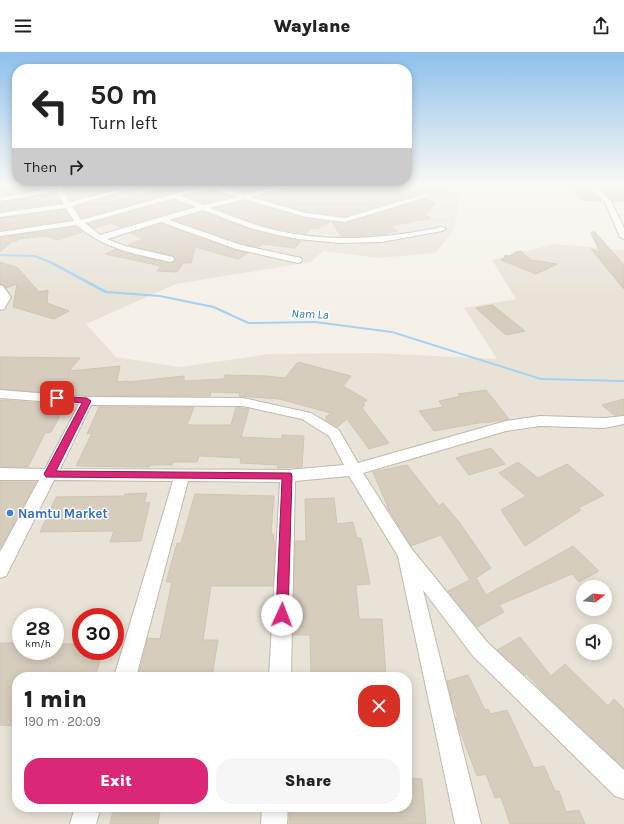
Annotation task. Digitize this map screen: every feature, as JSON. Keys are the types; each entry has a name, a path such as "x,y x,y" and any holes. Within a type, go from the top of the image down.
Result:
{"street":[{"path":"0,234 83,221"},
{"path":"100,238 158,221"},
{"path":"165,221 239,247 298,260"},
{"path":"241,221 278,233 319,239 369,241 422,234 442,229"},
{"path":"617,221 624,237"},
{"path":"79,222 107,244 170,259"},
{"path":"0,288 6,298 0,307"},
{"path":"0,394 87,401 243,402 306,416 334,433 353,470 405,553 480,649 624,787"},
{"path":"0,570 87,401"},
{"path":"0,474 288,476 353,470 506,426 540,421 604,423 624,420"},
{"path":"126,672 182,475"},
{"path":"280,672 288,476"},
{"path":"405,553 468,824"},
{"path":"83,824 87,812"},
{"path":"274,824 275,812"}],"shaded area":[{"path":"0,221 455,221 454,229 436,253 378,258 323,251 311,262 176,284 86,324 116,357 180,367 269,354 374,353 497,359 464,308 516,299 492,260 554,244 624,250 624,824 0,824"}],"building":[{"path":"0,221 65,221 0,230"},
{"path":"99,221 141,221 120,227 111,223 94,228 88,224"},
{"path":"177,221 228,221 250,229 301,241 295,248 263,244 258,247 241,244"},
{"path":"249,221 330,222 316,229 310,228 306,234 260,225"},
{"path":"352,221 415,221 391,226 397,231 386,233 387,234 341,236 332,222 345,223"},
{"path":"161,224 235,250 248,253 238,259 195,247 191,263 183,263 177,272 157,271 161,266 105,254 116,249 170,263 173,262 175,258 173,256 128,245 143,239 131,233"},
{"path":"77,227 83,232 57,240 47,236 18,239 17,241 11,242 0,252 0,237"},
{"path":"594,231 624,265 624,289 591,249 600,252 591,233"},
{"path":"521,251 531,260 557,264 536,274 501,260 505,255 509,256"},
{"path":"0,262 18,268 39,292 48,290 47,303 69,311 54,319 13,307 17,284 6,288 0,284"},
{"path":"493,305 525,331 506,335 476,308"},
{"path":"0,357 80,358 69,371 120,366 117,382 184,376 184,381 224,379 225,375 285,378 298,362 351,376 343,386 367,400 362,404 365,405 362,408 389,443 369,449 347,419 337,427 326,420 326,417 331,413 279,399 239,396 240,393 211,392 210,396 87,396 0,389"},
{"path":"486,390 509,419 434,431 419,411 443,407 439,401 461,396 458,394"},
{"path":"624,399 624,414 622,415 614,415 602,405"},
{"path":"0,400 66,405 51,432 45,433 28,467 0,467"},
{"path":"99,407 194,407 187,425 231,425 236,407 249,409 241,437 282,439 282,435 304,436 302,467 277,468 278,465 240,463 241,458 199,456 197,462 173,462 172,465 150,465 149,467 76,466 92,433 87,434"},
{"path":"491,448 505,464 469,475 456,458"},
{"path":"518,462 538,478 567,464 604,495 578,508 581,510 525,546 501,510 526,496 499,473"},
{"path":"407,465 439,506 443,503 459,522 491,568 476,578 486,595 573,546 599,571 583,580 577,580 572,574 499,605 504,612 477,627 448,591 470,580 441,535 411,546 389,510 373,472"},
{"name":"Namtu Market","path":"0,482 36,482 0,549"},
{"path":"147,493 144,503 150,502 141,541 110,542 114,531 40,532 56,497 124,496 125,494"},
{"path":"195,494 274,496 271,534 274,534 273,541 275,541 273,586 211,586 203,640 218,640 213,672 139,672 148,638 160,639 172,582 166,582 177,543 181,543"},
{"path":"334,498 337,524 353,522 357,538 361,538 370,584 356,585 359,619 382,619 386,672 311,672 310,635 293,635 295,541 306,541 305,499"},
{"path":"520,637 551,676 565,664 608,706 614,699 624,709 624,768 545,694 526,674 524,675 497,650"},
{"path":"0,643 12,643 12,660 64,660 64,644 72,644 72,660 100,660 97,672 12,672 12,726 0,725"},
{"path":"468,675 485,710 488,709 490,714 507,710 534,768 544,766 555,791 559,791 566,812 579,810 585,824 510,824 501,797 495,798 486,774 477,776 458,726 456,717 458,717 453,705 447,681"},
{"path":"412,778 422,779 426,824 289,824 290,812 412,812"},
{"path":"113,812 160,812 158,824 110,824"}],"waterway":[{"name":"Nam La","path":"0,255 34,256 50,262 106,292 160,296 214,307 248,323 315,322 392,332 541,379 624,381"}],"place":[{"name":"Namtu Market","path":"10,513"}],"route":[{"path":"57,398 87,401 49,474 288,476 282,615"}]}
